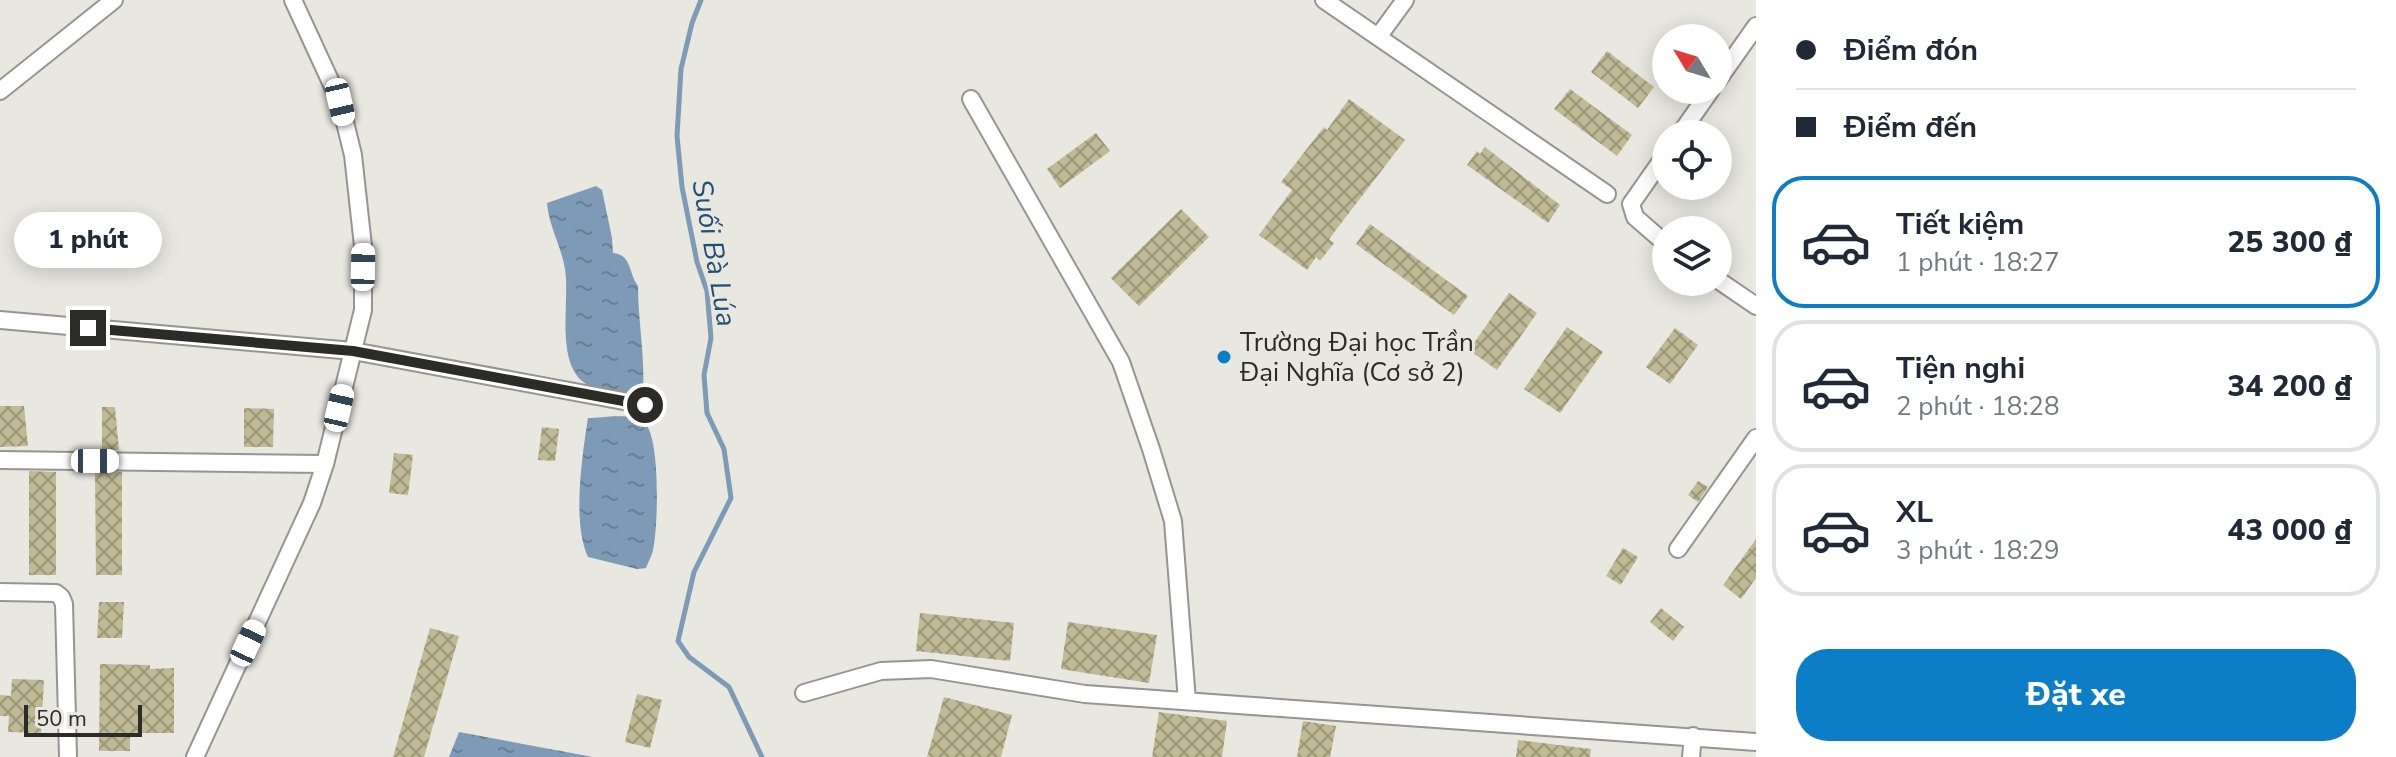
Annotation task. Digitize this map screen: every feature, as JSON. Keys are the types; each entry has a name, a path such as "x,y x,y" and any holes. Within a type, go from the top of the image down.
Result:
{"street":[{"path":"0,91 114,0"},
{"path":"195,757 312,503 325,464 363,310 363,246 353,155 340,102 293,0"},
{"path":"1324,0 1607,194"},
{"path":"1378,37 1405,0"},
{"path":"1732,60 1756,26"},
{"path":"971,99 1121,362 1173,521 1187,701"},
{"path":"1652,174 1631,204 1635,217 1652,232"},
{"path":"1732,290 1756,306"},
{"path":"0,320 353,351 645,405"},
{"path":"1678,549 1756,438"},
{"path":"0,460 325,464"},
{"path":"0,592 56,593 64,604 68,757"},
{"path":"804,693 881,671 931,669 1085,694 1756,742"},
{"path":"1691,757 1693,736"}],"water":[{"path":"596,186 602,190 613,253 624,257 638,286 643,389 637,391 612,391 584,383 574,372 569,357 565,269 547,203"},
{"path":"632,417 644,422 649,431 656,463 657,504 653,550 646,568 637,569 588,557 579,508 588,418"},
{"path":"459,732 593,757 449,757"}],"building":[{"path":"1607,51 1652,85 1652,90 1638,108 1591,72"},
{"path":"1570,89 1632,135 1617,156 1554,109"},
{"path":"1349,99 1405,140 1329,239 1334,243 1320,261 1316,257 1307,270 1259,235 1292,190 1281,182 1324,127 1327,130"},
{"path":"1096,133 1110,151 1060,188 1047,169"},
{"path":"1485,147 1560,205 1548,223 1467,165 1477,151 1480,154"},
{"path":"1181,209 1209,237 1139,306 1111,278"},
{"path":"1370,224 1468,296 1454,315 1356,244"},
{"path":"1509,293 1537,313 1497,370 1469,350"},
{"path":"1567,327 1603,352 1560,413 1524,389"},
{"path":"1675,328 1698,345 1670,384 1646,367"},
{"path":"0,406 24,406 28,446 0,447"},
{"path":"102,407 115,407 119,450 102,450"},
{"path":"244,408 274,409 273,447 244,447"},
{"path":"542,427 559,429 555,461 538,460"},
{"path":"394,453 413,455 408,495 389,493"},
{"path":"29,471 56,472 56,575 29,575"},
{"path":"95,472 122,472 122,575 96,575"},
{"path":"1698,481 1708,487 1698,502 1688,495"},
{"path":"1756,539 1756,578 1741,599 1723,585"},
{"path":"1623,548 1638,557 1621,585 1606,576"},
{"path":"99,602 124,602 122,638 97,638"},
{"path":"1661,608 1684,627 1673,641 1650,622"},
{"path":"920,613 1014,623 1010,661 916,651"},
{"path":"1068,622 1157,635 1149,683 1061,669"},
{"path":"430,628 459,636 424,757 393,757"},
{"path":"100,664 174,668 174,733 130,733 130,751 99,751"},
{"path":"12,679 44,680 41,733 8,732 9,716 0,716 0,695 11,696"},
{"path":"637,694 662,700 650,748 625,742"},
{"path":"944,697 1012,715 1001,757 927,757"},
{"path":"1159,712 1227,721 1222,757 1152,757"},
{"path":"1303,721 1336,726 1330,757 1297,757"},
{"path":"1518,740 1591,749 1590,757 1516,757"}],"waterway":[{"name":"Suối Bà Lúa","path":"701,0 681,69 677,136 682,187 697,262 707,291 711,338 704,375 707,413 724,449 731,498 694,572 678,641 689,657 729,687 762,757"}],"place":[{"name":"Trường Đại học Trần Đại Nghĩa (Cơ sở 2)","path":"1224,357"}],"route":[{"path":"88,328 353,351 645,405"}]}
